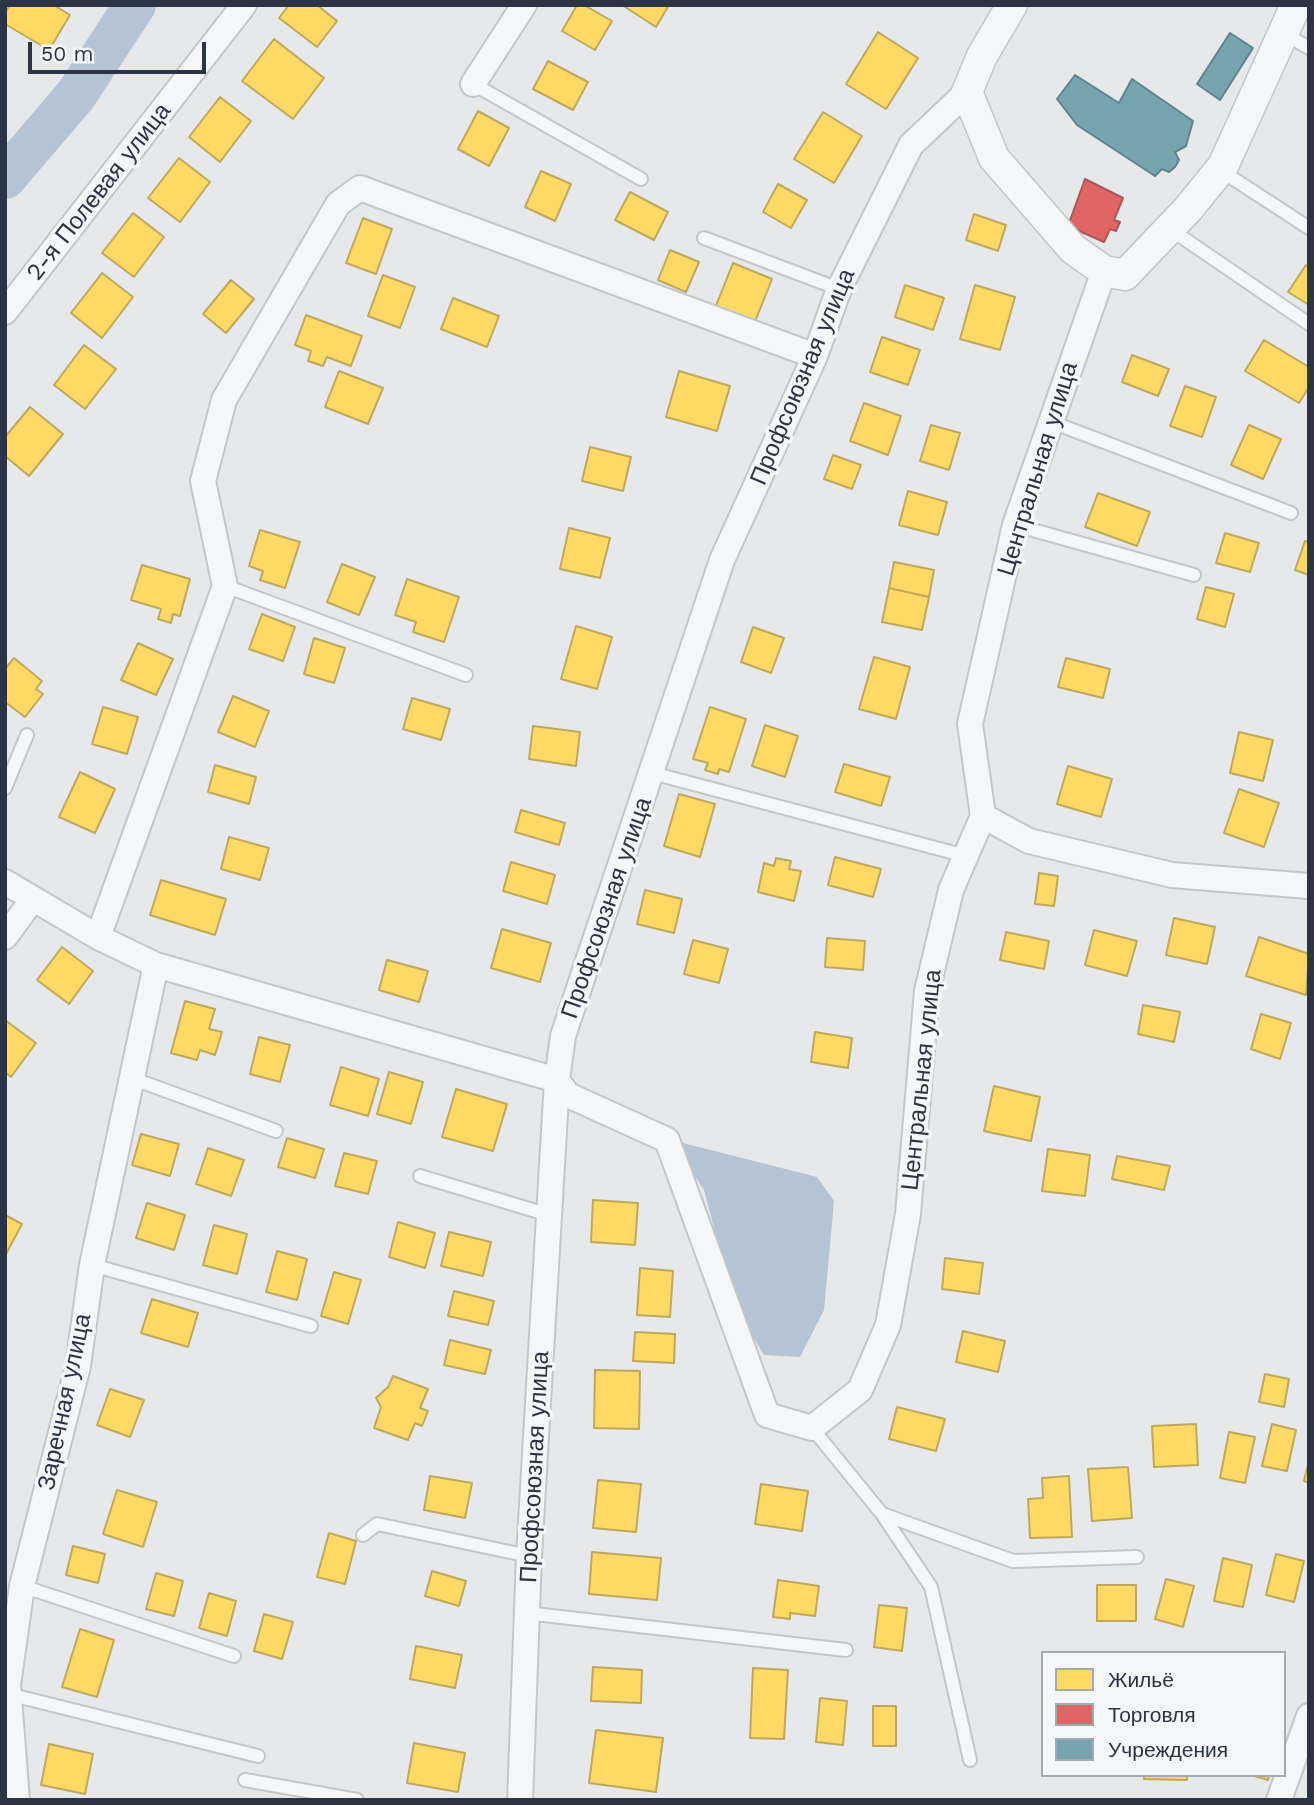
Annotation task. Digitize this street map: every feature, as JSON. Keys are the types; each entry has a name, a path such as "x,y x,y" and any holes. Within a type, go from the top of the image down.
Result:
{"street":[{"name":"2-я Полевая улица","path":"5,312 244,5"},
{"path":"474,84 524,5"},
{"name":"Профсоюзная улица","path":"520,1800 529,1556 557,1080 563,1036 722,561 815,356 839,289 911,145 967,92 982,56 1012,5"},
{"path":"967,92 994,158 1073,248 1104,271 1125,275 1220,170 1296,5"},
{"path":"98,937 225,586 204,481 224,400 338,204 360,188 815,356"},
{"name":"Центральная улица","path":"812,1428 860,1390 888,1325 908,1214 926,991 951,890 983,816 970,724 1015,525 1049,421 1104,271"},
{"path":"983,816 1030,841 1172,876 1309,886"},
{"path":"5,882 98,937 156,965 557,1080 568,1095 667,1140 767,1415 812,1428"},
{"path":"5,937 33,900"},
{"name":"Заречная улица","path":"17,1800 8,1694 22,1586 78,1366 92,1265 134,1079 156,965"},
{"path":"1279,1800 1309,1716"}],"lane":[{"path":"1283,33 1309,48"},
{"path":"474,84 641,178"},
{"path":"1220,170 1309,228"},
{"path":"1169,229 1309,324"},
{"path":"704,238 839,289"},
{"path":"1049,421 1291,513"},
{"path":"1015,525 1194,575"},
{"path":"225,586 466,675"},
{"path":"5,788 27,735"},
{"path":"653,773 966,856"},
{"path":"134,1079 276,1130"},
{"path":"419,1176 549,1214"},
{"path":"92,1265 311,1326"},
{"path":"812,1428 881,1514 931,1587 970,1760"},
{"path":"881,1514 1013,1562 1137,1557"},
{"path":"363,1535 377,1524 529,1556"},
{"path":"22,1586 234,1656"},
{"path":"526,1613 846,1650"},
{"path":"8,1694 258,1756"},
{"path":"245,1780 357,1800"}],"water":[{"path":"671,1140 817,1177 834,1201 824,1310 800,1357 764,1355 735,1307 704,1190"}],"building: Жильё":[{"path":"10,5 54,5 70,15 49,50 5,24 5,13"},
{"path":"289,5 317,5 337,21 317,47 279,18"},
{"path":"577,5 584,5 612,21 595,50 562,31"},
{"path":"622,5 669,5 656,27"},
{"path":"878,32 918,58 886,109 846,84"},
{"path":"274,39 324,78 293,119 242,81"},
{"path":"548,61 588,82 573,110 533,89"},
{"path":"220,97 251,121 220,162 189,137"},
{"path":"478,111 509,128 489,166 458,149"},
{"path":"823,112 862,136 834,183 794,159"},
{"path":"179,158 210,182 180,222 148,198"},
{"path":"541,171 571,184 555,221 525,207"},
{"path":"778,184 807,200 791,228 763,212"},
{"path":"630,192 668,212 654,240 615,220"},
{"path":"133,213 164,237 134,277 102,253"},
{"path":"974,214 1006,225 998,251 966,240"},
{"path":"363,218 392,229 376,274 346,263"},
{"path":"670,250 699,262 686,292 658,280"},
{"path":"733,263 772,279 754,324 715,308"},
{"path":"1306,265 1309,267 1309,305 1288,292"},
{"path":"102,273 133,297 102,338 71,313"},
{"path":"383,275 415,287 400,328 368,316"},
{"path":"231,280 254,299 226,333 203,314"},
{"path":"905,285 944,298 933,330 895,317"},
{"path":"975,285 1015,297 1000,350 960,339"},
{"path":"453,298 499,316 487,347 441,329"},
{"path":"306,315 362,336 351,366 327,357 323,366 308,361 311,351 295,345"},
{"path":"882,337 920,350 908,385 870,372"},
{"path":"1264,340 1309,367 1309,387 1299,403 1245,371"},
{"path":"84,345 116,369 85,409 54,385"},
{"path":"1132,355 1169,369 1158,396 1122,382"},
{"path":"339,371 383,388 368,424 325,407"},
{"path":"679,371 730,386 717,431 666,417"},
{"path":"1185,386 1216,397 1202,437 1170,426"},
{"path":"864,403 901,416 888,455 850,441"},
{"path":"30,407 63,434 29,476 5,456 5,437"},
{"path":"931,425 960,433 949,470 920,461"},
{"path":"1249,425 1281,439 1263,479 1231,465"},
{"path":"590,447 631,457 623,491 582,481"},
{"path":"833,455 861,465 852,489 824,479"},
{"path":"908,491 947,502 938,535 899,525"},
{"path":"1098,493 1150,512 1137,546 1085,527"},
{"path":"569,528 610,538 600,578 560,569"},
{"path":"260,530 300,542 285,588 260,580 263,571 249,566"},
{"path":"1225,533 1259,543 1250,572 1216,563"},
{"path":"1305,541 1309,542 1309,575 1295,570"},
{"path":"894,562 934,570 929,597 889,588"},
{"path":"342,564 375,577 359,615 327,602"},
{"path":"142,565 190,579 180,616 173,614 171,623 158,619 161,609 131,600"},
{"path":"407,579 459,597 444,642 413,632 416,622 395,615"},
{"path":"1206,587 1234,594 1225,627 1197,619"},
{"path":"889,588 929,597 922,630 882,622"},
{"path":"262,614 295,627 283,661 249,649"},
{"path":"576,626 612,637 597,689 561,679"},
{"path":"753,627 784,638 771,673 741,662"},
{"path":"314,638 345,648 334,683 304,674"},
{"path":"138,643 173,659 156,695 121,680"},
{"path":"874,657 910,667 896,719 859,709"},
{"path":"14,658 42,681 36,689 43,694 25,717 5,702 5,669"},
{"path":"1066,658 1110,669 1103,698 1058,687"},
{"path":"233,696 269,711 255,747 218,732"},
{"path":"412,698 450,709 441,740 403,729"},
{"path":"103,707 138,717 127,754 92,744"},
{"path":"710,707 746,719 729,772 719,769 718,774 705,770 708,763 693,759"},
{"path":"765,725 798,736 785,777 752,766"},
{"path":"533,726 580,732 576,766 529,759"},
{"path":"1239,732 1273,740 1263,781 1230,773"},
{"path":"844,764 890,777 881,806 835,792"},
{"path":"215,765 256,777 249,804 208,792"},
{"path":"1068,766 1112,779 1101,817 1057,804"},
{"path":"80,772 115,789 95,833 59,817"},
{"path":"1239,789 1279,803 1264,847 1224,833"},
{"path":"679,794 715,804 700,857 664,846"},
{"path":"521,810 565,823 559,845 515,832"},
{"path":"229,837 269,848 260,880 221,869"},
{"path":"835,857 881,869 873,897 828,885"},
{"path":"776,858 791,861 789,869 801,871 794,901 758,892 764,863 774,866"},
{"path":"511,862 555,875 547,904 503,891"},
{"path":"1039,873 1058,876 1054,906 1035,904"},
{"path":"161,880 226,899 215,935 150,915"},
{"path":"645,890 682,899 674,933 637,924"},
{"path":"1174,918 1215,927 1207,964 1166,955"},
{"path":"502,929 551,943 540,982 491,968"},
{"path":"1094,930 1137,941 1127,976 1085,965"},
{"path":"1006,932 1049,941 1044,969 1000,960"},
{"path":"1259,937 1309,954 1306,995 1246,976"},
{"path":"827,938 865,941 863,970 825,967"},
{"path":"693,940 728,949 719,983 684,974"},
{"path":"62,947 93,971 69,1004 37,980"},
{"path":"387,960 428,971 419,1002 379,990"},
{"path":"185,1001 215,1009 209,1029 222,1032 215,1055 200,1050 197,1060 171,1053"},
{"path":"1143,1005 1180,1012 1174,1042 1138,1034"},
{"path":"1261,1014 1291,1023 1280,1059 1251,1049"},
{"path":"5,1020 36,1043 11,1077 5,1072"},
{"path":"815,1032 852,1038 848,1068 811,1062"},
{"path":"259,1037 290,1045 280,1082 250,1074"},
{"path":"341,1067 379,1079 368,1116 330,1105"},
{"path":"389,1072 423,1082 411,1124 377,1114"},
{"path":"994,1086 1040,1097 1031,1141 984,1131"},
{"path":"456,1089 507,1104 493,1151 442,1137"},
{"path":"141,1134 179,1144 170,1176 132,1165"},
{"path":"287,1138 324,1149 315,1178 278,1167"},
{"path":"208,1148 244,1160 231,1196 196,1184"},
{"path":"1048,1149 1090,1155 1085,1196 1042,1191"},
{"path":"344,1153 377,1161 368,1194 335,1186"},
{"path":"1117,1156 1170,1166 1164,1190 1112,1179"},
{"path":"593,1200 638,1203 635,1245 591,1242"},
{"path":"147,1203 185,1215 174,1250 136,1238"},
{"path":"5,1215 22,1224 5,1256"},
{"path":"398,1222 435,1233 425,1268 389,1257"},
{"path":"214,1225 247,1234 237,1274 203,1265"},
{"path":"449,1232 491,1242 483,1276 441,1266"},
{"path":"277,1251 307,1259 297,1300 266,1292"},
{"path":"945,1258 983,1263 979,1294 942,1289"},
{"path":"640,1268 673,1271 670,1317 637,1315"},
{"path":"334,1272 361,1280 348,1324 321,1316"},
{"path":"454,1291 494,1301 488,1325 448,1316"},
{"path":"152,1299 198,1313 188,1347 141,1333"},
{"path":"963,1331 1005,1341 998,1372 956,1362"},
{"path":"635,1332 675,1334 674,1363 633,1361"},
{"path":"450,1340 491,1350 485,1374 444,1365"},
{"path":"595,1370 640,1371 639,1429 594,1428"},
{"path":"1265,1374 1289,1379 1284,1407 1259,1402"},
{"path":"393,1376 428,1389 420,1408 428,1411 422,1426 415,1423 408,1440 374,1428 381,1407 376,1398 388,1387"},
{"path":"110,1389 144,1400 130,1437 97,1425"},
{"path":"897,1407 945,1419 936,1451 889,1439"},
{"path":"1196,1424 1198,1465 1154,1467 1152,1426"},
{"path":"1272,1424 1296,1430 1287,1471 1262,1466"},
{"path":"1229,1432 1255,1437 1245,1483 1220,1478"},
{"path":"1309,1460 1309,1483 1304,1481"},
{"path":"1128,1467 1132,1518 1092,1521 1088,1469"},
{"path":"430,1476 472,1483 465,1518 424,1510"},
{"path":"1069,1476 1072,1537 1030,1538 1028,1499 1043,1498 1042,1478"},
{"path":"598,1480 641,1484 636,1532 593,1528"},
{"path":"761,1484 808,1491 802,1531 755,1524"},
{"path":"117,1490 157,1502 143,1547 103,1534"},
{"path":"329,1533 356,1541 345,1584 317,1577"},
{"path":"73,1546 105,1554 98,1583 66,1575"},
{"path":"592,1552 661,1558 657,1600 589,1594"},
{"path":"1276,1554 1304,1561 1294,1602 1266,1595"},
{"path":"1223,1558 1252,1565 1243,1607 1214,1601"},
{"path":"432,1571 466,1581 459,1606 425,1596"},
{"path":"156,1573 183,1581 174,1616 146,1609"},
{"path":"1166,1579 1194,1586 1183,1627 1155,1619"},
{"path":"778,1580 819,1586 815,1616 790,1613 790,1619 773,1617"},
{"path":"1097,1585 1136,1585 1136,1621 1097,1621"},
{"path":"209,1593 236,1601 227,1636 199,1628"},
{"path":"879,1605 907,1608 902,1651 874,1647"},
{"path":"264,1614 293,1622 282,1659 254,1651"},
{"path":"80,1629 114,1640 97,1697 62,1687"},
{"path":"416,1646 462,1655 455,1688 410,1679"},
{"path":"593,1667 642,1670 641,1703 591,1701"},
{"path":"753,1668 788,1670 784,1739 750,1738"},
{"path":"820,1698 847,1701 843,1745 816,1742"},
{"path":"873,1706 896,1706 896,1746 873,1746"},
{"path":"596,1730 663,1738 656,1792 589,1783"},
{"path":"414,1743 465,1753 458,1792 407,1783"},
{"path":"49,1744 93,1754 85,1794 41,1785"},
{"path":"1144,1777 1187,1777 1187,1780"}],"building: Торговля":[{"path":"1085,179 1123,198 1114,220 1120,222 1116,231 1110,229 1104,242 1068,226"}],"building: Учреждения":[{"path":"1230,33 1253,48 1220,100 1197,84"},
{"path":"1075,75 1119,103 1132,79 1193,121 1186,146 1175,152 1179,160 1175,167 1169,172 1162,169 1155,176 1077,125 1057,99"}],"waterway":[{"path":"5,178 76,95 135,5"}]}
